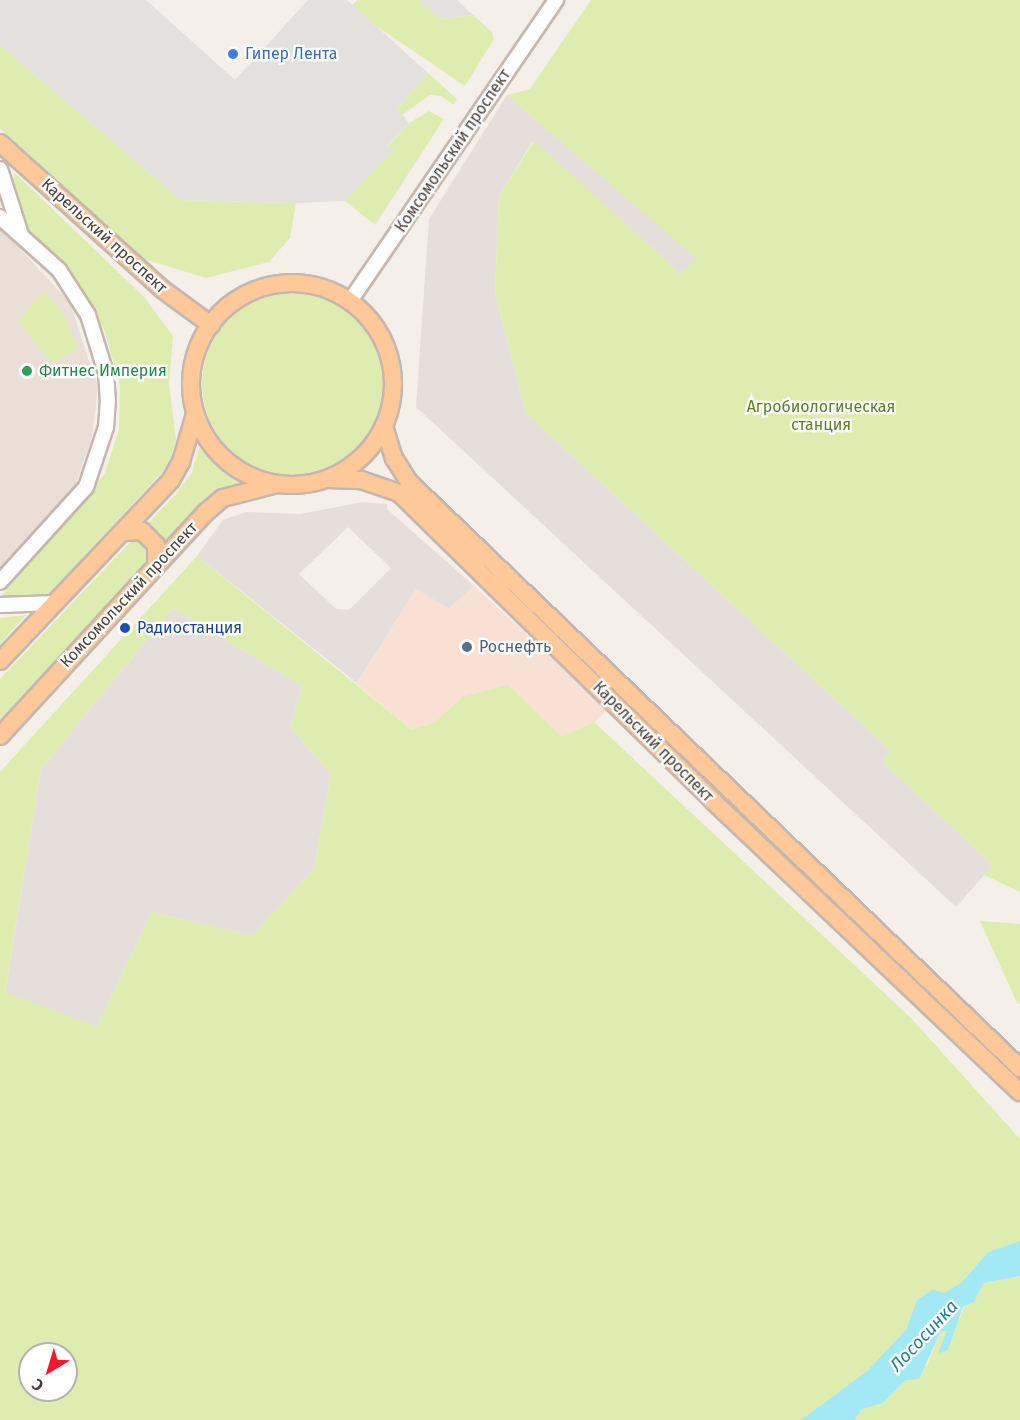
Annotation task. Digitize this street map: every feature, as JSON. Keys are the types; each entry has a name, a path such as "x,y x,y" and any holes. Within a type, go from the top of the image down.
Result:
{"main road":[{"name":"Карельский проспект","path":"0,144 162,289 211,325"},
{"path":"297,283 317,286 350,301 373,323 390,356 393,398 384,426 370,449 357,462 328,479 306,484 277,484 247,473 224,456 206,436 195,414 191,377 197,349 211,325 230,304 257,289 297,283"},
{"path":"0,661 171,480 181,462 195,414"},
{"name":"Карельский проспект","path":"384,426 394,458 409,482 1020,1068"},
{"name":"Карельский проспект","path":"328,479 361,480 399,493 713,801 1020,1092"},
{"name":"Комсомольский проспект","path":"0,736 205,513 224,498 277,484"},
{"path":"124,531 142,531 156,545 156,565"},
{"path":"713,801 726,787"}],"street":[{"name":"Комсомольский проспект","path":"350,301 556,0"},
{"path":"0,168 21,237"},
{"path":"0,217 59,270 88,315 106,373 108,399 106,427 86,487 0,582"},
{"path":"0,606 55,603"}],"shaded area":[{"path":"0,0 146,0 235,80 308,0 347,0 428,73 397,109 409,123 388,145 393,151 345,201 296,203 181,200 0,45"},
{"path":"421,0 457,0 473,15 437,19 437,14 430,14 429,6 421,7"},
{"path":"507,95 697,258 681,274 533,141 499,196 495,293 526,413 891,751 882,762 993,865 956,907 416,407 429,219"},
{"path":"0,227 70,303 98,388 92,437 72,495 0,572"},
{"path":"363,502 387,504 387,509 474,586 449,608 416,589 357,683 197,556 223,520 246,512 300,514","holes":["348,527 391,568 349,610 336,609 299,574"]},
{"path":"474,586 608,710 591,725 562,737 462,697 434,723 411,729 357,684 416,589 449,607"},
{"path":"173,608 302,686 290,727 331,774 314,869 252,936 152,912 97,1027 5,993 41,769"}],"green space":[{"path":"357,0 421,0 421,7 429,6 437,14 438,19 473,15 492,32 494,39 465,86 350,8"},
{"name":"Агробиологическая станция","path":"591,0 1020,0 1020,892 984,875 993,865 882,762 891,751 526,413 495,293 499,196 534,141 681,274 696,258 507,95 530,89"},
{"path":"0,45 181,200 296,203 290,238 269,262 206,278 144,259 0,128"},
{"path":"428,73 457,99 454,105 441,96 430,95 402,115 397,109"},
{"path":"429,111 444,119 375,225 345,201 392,151 388,146 409,123"},
{"path":"15,173 144,297 173,336 169,384 176,439 169,465 46,597 0,598 105,473 119,429 120,385 104,329 73,274 25,227 13,181"},
{"path":"44,290 63,313 78,348 53,364 18,322"},
{"path":"293,293 311,294 328,300 344,308 358,319 369,333 377,349 383,366 383,402 377,419 369,435 358,449 344,460 328,468 311,474 293,475 275,474 258,468 242,460 228,449 217,435 209,419 203,402 202,384 203,366 209,349 217,333 228,319 242,308 258,300 275,294"},
{"path":"201,442 219,466 244,482 218,492 196,509 0,721 0,679 176,494 192,472"},
{"path":"408,490 719,789 715,793"},
{"path":"197,556 411,729 434,723 462,697 508,685 562,737 594,722 911,1018 1020,1139 1020,1241 988,1252 961,1283 944,1293 933,1289 917,1300 906,1330 867,1371 801,1420 0,1420 0,772","holes":["173,608 302,686 290,727 331,774 314,869 252,936 152,912 97,1027 5,992 41,769"]},
{"path":"26,615 0,644 0,618"},
{"path":"727,796 959,1020 956,1024 723,802"},
{"path":"980,921 1020,924 1020,1004 1017,1003"},
{"path":"1020,1276 1020,1420 854,1420 862,1409 883,1403 906,1380 927,1365 941,1331 947,1331 939,1352 947,1350 964,1307 974,1302 984,1283"}],"water":[{"name":"Лососинка","path":"1020,1241 1020,1276 984,1283 974,1302 963,1307 948,1350 938,1353 947,1331 941,1331 919,1379 906,1380 883,1403 862,1409 854,1420 801,1420 867,1371 906,1330 917,1300 933,1289 944,1293 961,1283 988,1252"}],"place":[{"name":"Гипер Лента","path":"233,54"},
{"name":"Фитнес Империя","path":"27,371"},
{"name":"Радиостанция","path":"125,628"},
{"name":"Роснефть","path":"467,647"}]}
